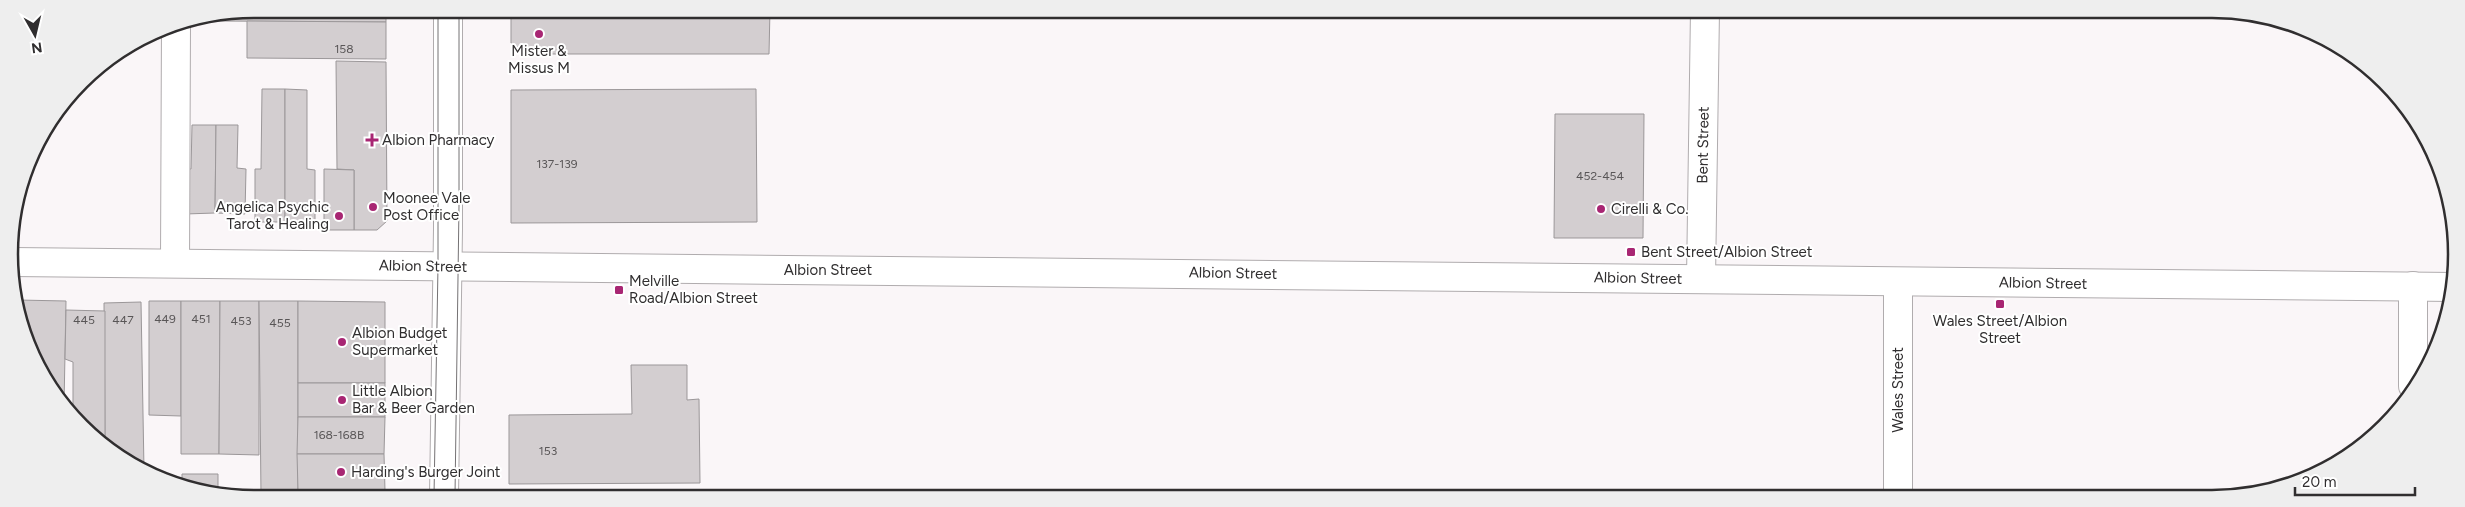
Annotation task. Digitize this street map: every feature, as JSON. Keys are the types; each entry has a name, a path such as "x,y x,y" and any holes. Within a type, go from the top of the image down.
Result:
{"street":[{"path":"444,490 448,266 448,18"},
{"name":"Bent Street","path":"1701,279 1705,18"},
{"path":"175,263 176,31"},
{"name":"Albion Street","path":"18,262 2445,287"},
{"name":"Wales Street","path":"1898,282 1898,490"},
{"path":"2413,286 2413,377"}],"building":[{"path":"238,18 386,18 386,22 217,21"},
{"path":"511,18 770,18 769,54 530,54 511,43"},
{"path":"247,21 386,22 386,59 247,58"},
{"path":"336,61 386,62 387,221 377,230 354,230 354,170 337,169"},
{"path":"262,89 285,89 285,222 255,222 255,169 261,169"},
{"path":"285,89 307,90 307,169 315,170 315,222 285,222"},
{"path":"756,89 757,222 511,223 511,90"},
{"path":"1555,114 1644,114 1643,238 1554,238"},
{"path":"192,125 216,125 215,213 185,214 185,169 191,169"},
{"path":"216,125 238,125 237,168 246,169 245,214 215,213"},
{"path":"324,169 354,170 354,230 324,230"},
{"path":"22,300 66,301 64,395 49,372 35,344"},
{"path":"149,301 181,301 181,416 149,415"},
{"path":"181,301 220,301 219,454 181,454"},
{"path":"220,301 259,301 259,455 219,454"},
{"path":"259,301 298,301 298,490 261,490"},
{"name":"Albion Budget Supermarket","path":"298,301 385,302 385,383 298,383"},
{"path":"141,302 144,462 122,450 105,437 104,303"},
{"path":"66,310 105,311 105,437 73,405 73,362 65,359"},
{"path":"631,365 687,365 687,400 699,399 700,483 509,484 509,415 632,414"},
{"name":"Little Albion Bar & Beer Garden","path":"298,383 385,383 385,417 298,417"},
{"path":"298,417 385,417 384,454 297,454"},
{"name":"Harding's Burger Joint","path":"297,454 384,454 385,490 298,490"},
{"path":"182,474 218,474 218,486 207,485 182,478"}],"tram line":[{"path":"434,490 438,266 438,18"},
{"path":"455,490 459,205 459,18"}],"place":[{"name":"Mister & Missus M","path":"539,34"},
{"name":"Albion Pharmacy","path":"372,140"},
{"name":"Moonee Vale Post Office","path":"373,207"},
{"name":"Cirelli & Co.","path":"1601,209"},
{"name":"Angelica Psychic Tarot & Healing","path":"339,216"},
{"name":"Bent Street/Albion Street","path":"1631,252"},
{"name":"Melville Road/Albion Street","path":"619,290"},
{"name":"Wales Street/Albion Street","path":"2000,304"},
{"name":"Albion Budget Supermarket","path":"342,342"},
{"name":"Little Albion Bar & Beer Garden","path":"342,400"},
{"name":"Harding's Burger Joint","path":"341,472"}]}
